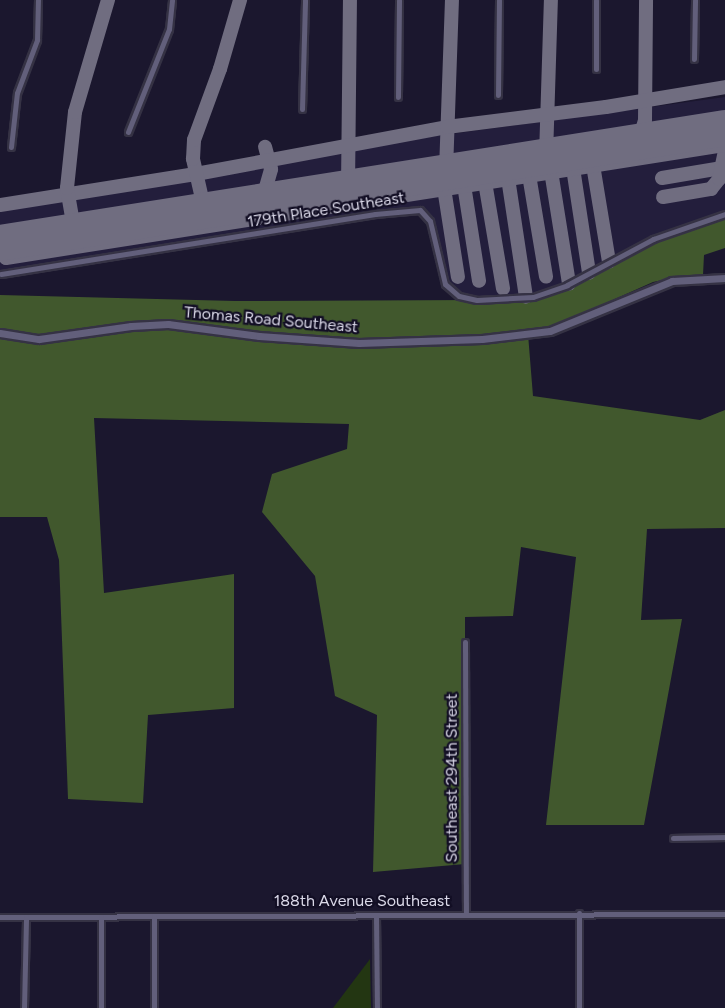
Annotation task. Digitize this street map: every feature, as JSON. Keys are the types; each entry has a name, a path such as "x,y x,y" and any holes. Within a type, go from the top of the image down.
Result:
{"street":[{"path":"12,147 17,93 37,40 38,0"},
{"path":"128,132 169,29 172,0"},
{"path":"302,109 305,0"},
{"path":"398,97 399,0"},
{"path":"498,95 499,0"},
{"path":"596,0 596,69"},
{"path":"694,59 695,0"},
{"name":"179th Place Southeast","path":"1,274 375,214 420,210 430,221 445,284 459,296 477,300 533,297 567,285 653,239 725,214"},
{"name":"Thomas Road Southeast","path":"0,333 39,339 131,326 168,324 259,336 370,343 482,339 541,333 672,281 725,278"},
{"name":"Southeast 294th Street","path":"465,642 466,914"},
{"path":"673,838 725,837"},
{"path":"579,913 579,1008"},
{"name":"188th Avenue Southeast","path":"0,917 725,914"},
{"path":"376,915 377,1008"},
{"path":"154,916 154,1008"},
{"path":"24,1008 26,917"},
{"path":"101,1008 102,917"}],"shaded area":[{"path":"725,97 725,214 569,284 533,297 477,300 459,296 445,284 430,222 420,210 375,214 0,276 0,209 436,136"}],"green space":[{"path":"725,214 725,248 704,255 703,275 682,276 653,282 550,328 528,334 533,396 700,420 725,410 725,528 647,529 641,620 682,619 644,825 546,825 576,557 521,547 513,616 465,617 465,864 373,872 377,715 335,696 315,576 262,512 272,474 347,449 349,424 94,418 104,593 234,574 234,708 148,715 143,803 68,799 59,560 47,517 0,517 0,295 235,301 477,300 533,297 569,284 653,239"},
{"path":"370,959 371,1008 333,1008"}],"taxiway":[{"path":"77,246 67,188 75,112 108,0"},
{"path":"208,225 193,159 194,140 220,69 240,0"},
{"path":"348,187 350,0"},
{"path":"446,171 452,0"},
{"path":"546,156 551,0"},
{"path":"639,141 645,120 646,0"},
{"path":"0,205 196,174 447,127 606,107 725,87"},
{"path":"3,242 6,258 725,145"},
{"path":"606,146 608,162"},
{"path":"262,201 271,169 265,147"},
{"path":"663,197 711,189 719,179 725,150"},
{"path":"593,165 609,262"},
{"path":"573,168 589,273"},
{"path":"662,178 722,168"},
{"path":"551,171 569,284"},
{"path":"529,175 546,277"},
{"path":"401,178 426,191"},
{"path":"508,178 526,297"},
{"path":"485,182 503,288"},
{"path":"464,185 479,281"},
{"path":"444,188 458,277"}],"runway":[{"path":"0,243 725,128"}]}
